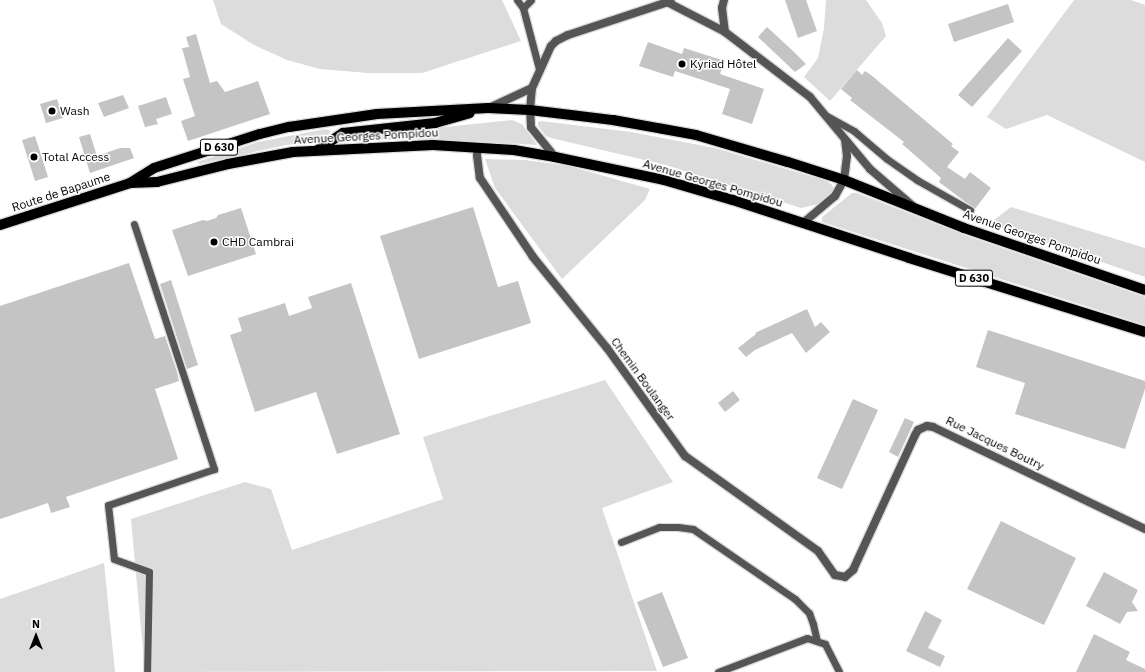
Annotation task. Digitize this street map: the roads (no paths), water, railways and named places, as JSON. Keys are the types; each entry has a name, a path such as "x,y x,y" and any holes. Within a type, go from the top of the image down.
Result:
{"main road":[{"name":"Avenue Georges Pompidou","path":"130,184 154,168 260,134 289,127 377,114 488,108 530,110 613,120 696,135 844,180 915,207 964,228 1145,290"},
{"path":"319,149 343,133 435,123 488,108"},
{"name":"Avenue Georges Pompidou","path":"130,184 157,182 228,164 293,152 319,149 433,145 478,147 555,156 664,180 733,200 1145,332"},
{"name":"Route de Bapaume","path":"0,225 130,184"}],"street":[{"path":"724,0 722,8 725,32"},
{"path":"555,156 532,127 530,110 532,88 539,69 551,46 556,41 568,35 667,1 725,32 810,97 870,169 915,207"},
{"path":"488,108 532,88"},
{"path":"803,223 835,196 844,180 847,156 845,140"},
{"name":"Chemin Boulanger","path":"478,147 477,155 480,178 484,184 533,257 607,348 685,456 818,551 835,575 845,577"},
{"name":"Rue Jacques Boutry","path":"845,577 856,565 915,435 918,430 927,426 933,427 1145,529"}],"lane":[{"path":"517,0 523,8 539,69"},
{"path":"523,8 531,0"},
{"path":"827,116 854,131 887,159 916,180 970,210"},
{"path":"134,224 214,469 108,506 114,559 149,572 147,672"},
{"path":"620,542 659,528 678,527 693,529 795,599 809,613 814,624 816,641"},
{"path":"718,672 807,638 825,644 839,672"}],"place":[{"name":"Kyriad Hôtel","path":"682,64"},
{"name":"Wash","path":"52,111"},
{"name":"Total Access","path":"34,157"},
{"name":"CHD Cambrai","path":"214,242"}]}
